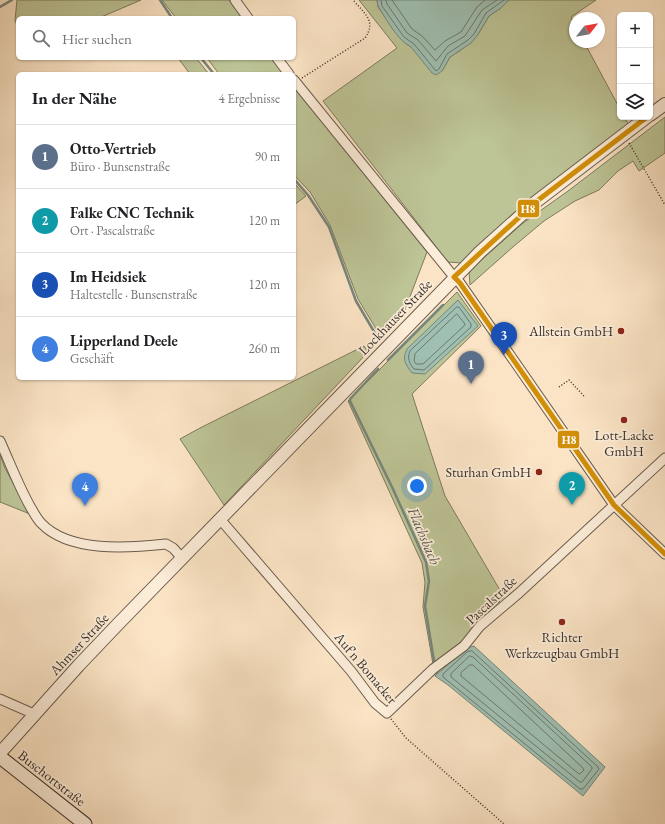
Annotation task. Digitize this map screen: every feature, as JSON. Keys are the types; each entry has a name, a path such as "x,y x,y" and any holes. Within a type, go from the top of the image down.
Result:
{"main road":[{"name":"Buschortstraße","path":"0,757 85,824"}],"street":[{"path":"235,0 247,16"},
{"path":"278,60 288,72"},
{"path":"296,82 460,283 614,505 665,554"},
{"path":"653,113 665,104"},
{"name":"Lockhauser Straße","path":"182,558 480,252 537,202 643,120"},
{"path":"0,441 27,501 40,522 50,531 79,543 118,548 166,544 173,548 182,558"},
{"name":"Pascalstraße","path":"387,713 433,669 464,646 480,626 665,458"},
{"name":"Auf'n Bomacker","path":"220,519 351,671 375,703 387,713"},
{"name":"Ahmser Straße","path":"0,753 79,664 182,558"},
{"path":"0,699 34,714"}],"path":[{"path":"296,80 365,38 370,32 371,24 368,16 353,0"},
{"path":"633,149 665,205"},
{"path":"559,386 569,380 584,396"},
{"name":"Auf'n Bomacker","path":"387,713 406,738 504,824"}],"green space":[{"path":"17,0 141,0 104,16 16,16 16,23 15,20"},
{"path":"162,0 229,0 241,16 174,16"},
{"path":"359,0 377,0 378,7 401,39 442,71 450,57 461,50 477,36 489,16 501,8 509,0 596,0 578,12 569,12 569,48 587,48 617,103 617,120 626,120 629,125 523,207 461,263 448,262 323,101 397,48"},
{"path":"180,60 198,60 207,72 188,72"},
{"path":"208,60 273,60 282,72 218,72"},
{"path":"296,89 427,252 403,315 381,337 358,299 330,225 310,192 296,177"},
{"path":"665,117 665,153 639,171 633,161 618,171 599,190 575,201 544,221 470,285 469,271 523,223 568,191"},
{"path":"296,185 306,196 296,204"},
{"path":"457,292 481,326 412,394 445,496 504,597 471,630 460,645 433,664 423,607 425,582 422,563 348,401"},
{"path":"364,346 368,352 224,505 180,439"},
{"path":"0,455 5,468 30,514 0,502"}],"water":[{"path":"377,0 509,0 501,8 489,16 471,43 450,57 442,71 436,75 432,73 411,47 397,35 378,6"},
{"path":"458,300 478,326 425,374 412,373 405,361 407,349"},
{"path":"474,646 605,767 583,796 435,676 466,648"}],"waterway":[{"path":"0,7 12,0"},
{"name":"Flachsbach","path":"160,0 171,16"},
{"name":"Flachsbach","path":"203,60 212,72"},
{"name":"Flachsbach","path":"296,181 308,195 329,227 356,301 379,340"},
{"path":"388,360 443,305"},
{"name":"Flachsbach","path":"378,369 350,399 350,401 392,487 426,562 429,581 425,606 434,661"},
{"name":"Flachsbach","path":"433,675 437,672 437,670"}],"transit line":[{"name":"H8","path":"643,120 537,201 454,277 460,283 614,505 665,554"}],"place":[{"name":"Allstein GmbH","path":"621,331"},
{"name":"Im Heidsiek","path":"504,355"},
{"name":"Otto-Vertrieb","path":"471,384"},
{"name":"Lott-Lacke GmbH","path":"624,420"},
{"name":"Sturhan GmbH","path":"539,472"},
{"name":"Falke CNC Technik","path":"572,505"},
{"name":"Lipperland Deele","path":"85,506"},
{"name":"Richter Werkzeugbau GmbH","path":"562,622"}]}
